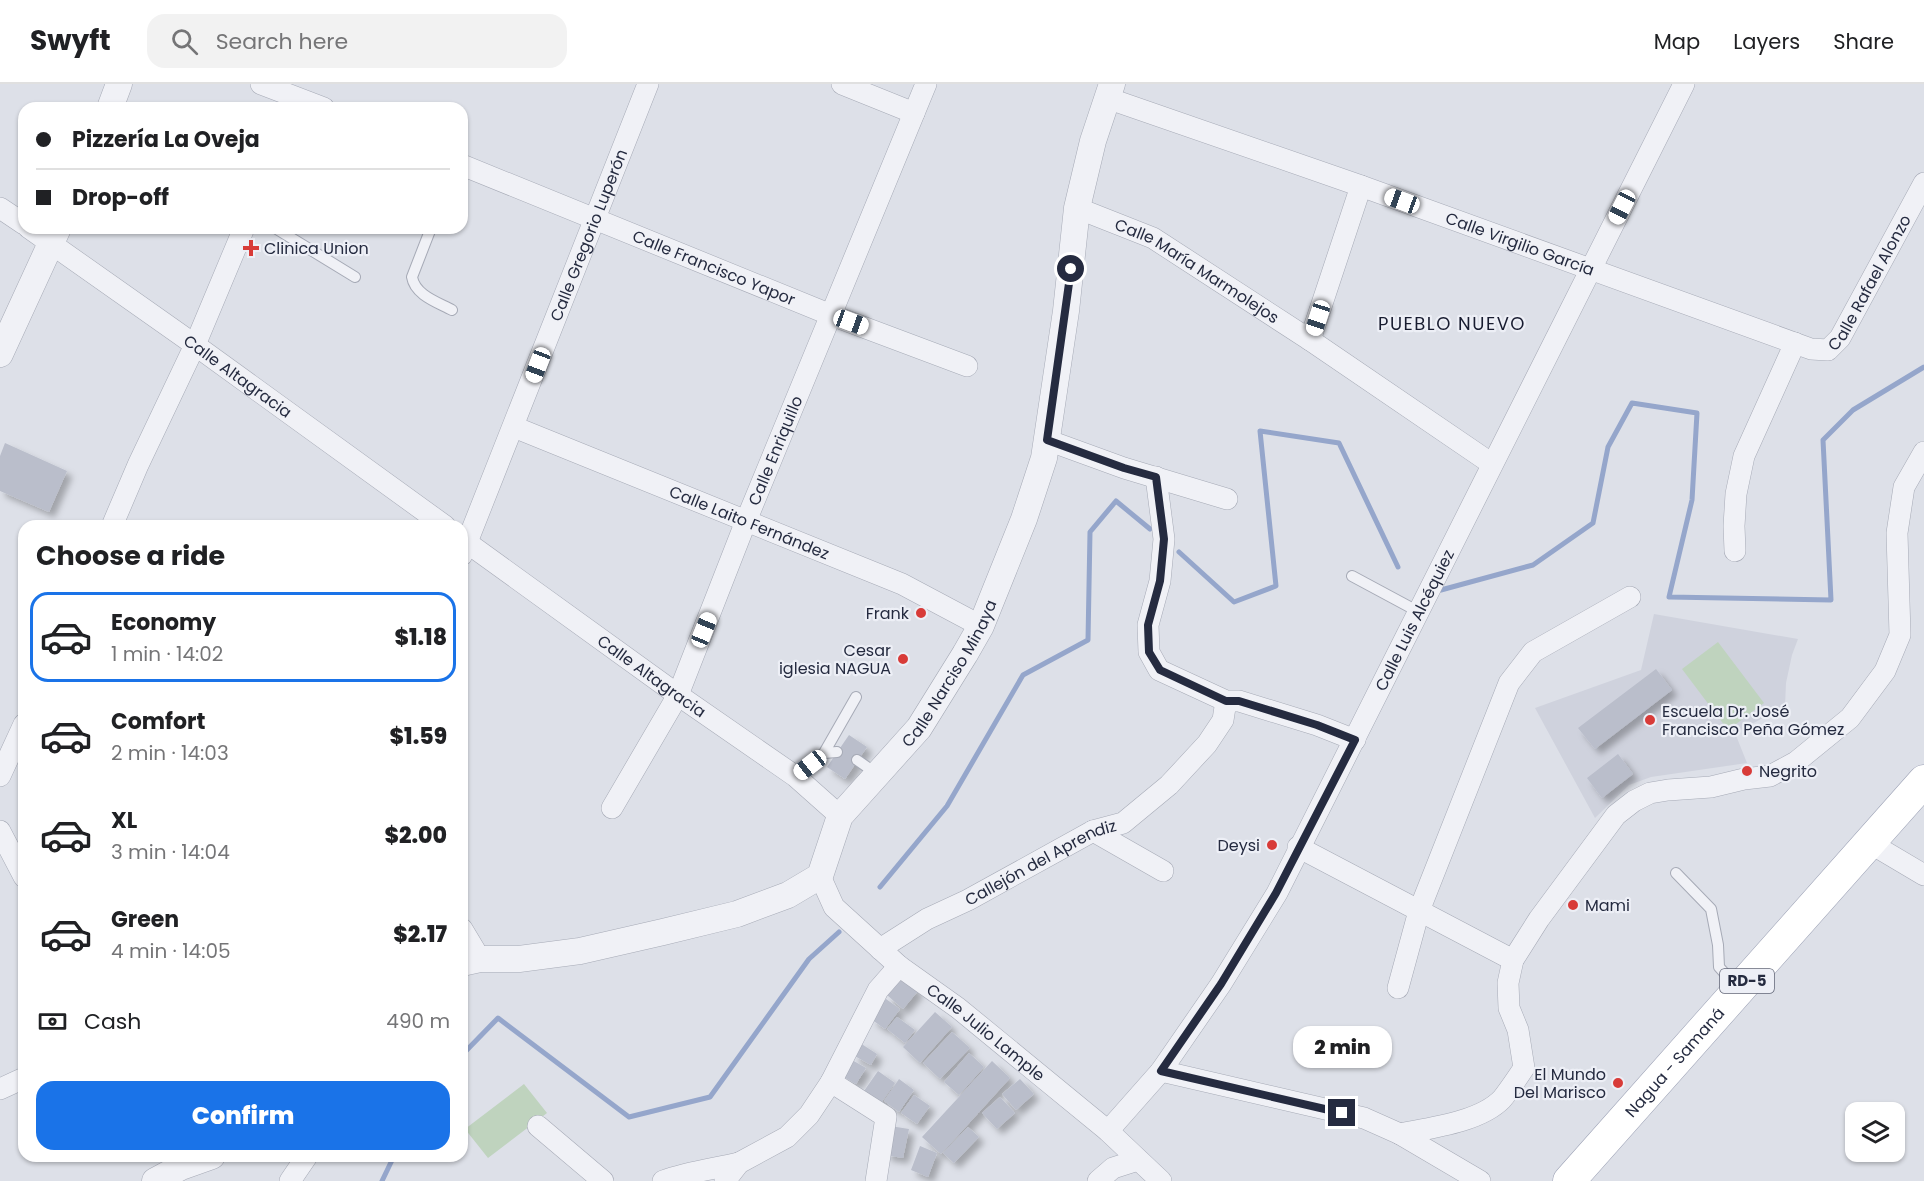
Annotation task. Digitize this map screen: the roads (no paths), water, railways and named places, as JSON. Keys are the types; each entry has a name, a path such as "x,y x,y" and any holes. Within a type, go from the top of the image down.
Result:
{"main road":[{"name":"Nagua - Samaná","path":"1569,1181 1924,781"}],"street":[{"path":"112,102 119,84"},
{"path":"261,84 301,97"},
{"name":"Calle Gregorio Luperón","path":"468,536 514,427 648,84"},
{"path":"842,84 914,113"},
{"name":"Calle Enriquillo","path":"612,808 678,695 926,84"},
{"name":"Calle Luis Alcéquiez","path":"1108,1131 1161,1071 1221,984 1276,893 1684,84"},
{"name":"Calle Virgilio García","path":"1110,91 1360,186 1795,343"},
{"name":"Calle Narciso Minaya","path":"819,876 840,816 867,767 919,728 981,626 1024,519 1044,458 1066,311 1077,208 1093,141 1110,91"},
{"name":"Calle Francisco Yapor","path":"468,168 831,315 967,366"},
{"name":"Calle Rafael Alonzo","path":"1795,343 1811,349 1828,350 1840,338 1924,183"},
{"path":"1311,340 1360,186"},
{"path":"0,208 18,220"},
{"name":"Calle María Marmolejos","path":"1077,208 1153,238 1311,340 1492,464"},
{"path":"115,520 195,345 241,234"},
{"path":"0,354 54,236"},
{"name":"Calle Altagracia","path":"54,236 195,345 437,520"},
{"path":"1735,550 1736,494 1744,456 1795,343"},
{"name":"Calle Laito Fernández","path":"514,427 902,584 981,626"},
{"path":"1047,440 1124,468 1227,499"},
{"path":"1400,1134 1440,1126 1492,1107 1502,1099 1524,1068 1518,1030 1509,1008 1508,983 1513,960 1539,919 1616,815 1634,801 1650,793 1711,787 1744,779 1770,776 1796,762 1850,718 1885,671 1900,635 1897,577 1899,522 1904,487 1924,452"},
{"path":"1156,477 1164,539 1160,581 1148,625 1149,652 1160,670 1226,701 1239,701 1317,725 1355,740"},
{"name":"Calle Altagracia","path":"468,549 795,776 840,816"},
{"path":"1398,988 1419,911 1509,683 1533,652 1630,597"},
{"name":"Callejón del Aprendiz","path":"880,949 927,918 968,900 1093,831 1123,823 1169,785 1208,744 1223,720 1226,701"},
{"path":"0,776 18,737"},
{"path":"1093,831 1163,871"},
{"path":"9,832 18,859"},
{"path":"1870,843 1924,875"},
{"path":"1298,847 1513,960"},
{"path":"471,961 519,959 580,951 737,914 788,895 819,876"},
{"name":"Calle Julio Lample","path":"819,876 834,907 899,966 958,1008 1108,1131 1161,1181"},
{"path":"663,1181 687,1173 711,1170 739,1162 787,1137 809,1116 831,1082 878,990 899,966"},
{"path":"1161,1071 1364,1118 1400,1134 1480,1181"},
{"path":"831,1082 886,1117 876,1181"},
{"path":"538,1126 601,1181"},
{"path":"1098,1181 1113,1168 1138,1160"},
{"path":"155,1181 178,1162"},
{"path":"290,1181 303,1162"},
{"path":"725,1181 739,1162"}],"lane":[{"path":"285,234 355,277"},
{"path":"429,234 412,277 413,284 418,291 452,310"},
{"path":"1352,576 1419,612"},
{"path":"795,776 824,753 856,698"},
{"path":"824,753 837,752"},
{"path":"1676,873 1711,909 1718,945 1719,967 1739,990"}],"waterway":[{"path":"1441,590 1533,565 1593,523 1608,447 1632,403 1697,413 1692,500 1669,597 1831,600 1823,440 1853,410 1924,367"},
{"path":"1179,552 1234,602 1276,586 1260,431 1339,443 1398,567"},
{"path":"880,887 947,806 1023,675 1088,640 1090,532 1116,501 1150,529"},
{"path":"468,1049 498,1018 629,1117 710,1097 809,959 839,932"},
{"path":"382,1181 391,1162"}],"place":[{"name":"Clinica Union","path":"251,248"},
{"name":"Frank","path":"921,613"},
{"name":"Cesar iglesia NAGUA","path":"903,659"},
{"name":"Escuela Dr. José Francisco Peña Gómez","path":"1650,720"},
{"name":"Negrito","path":"1747,771"},
{"name":"Deysi","path":"1272,845"},
{"name":"Mami","path":"1573,905"},
{"name":"El Mundo Del Marisco","path":"1618,1083"}],"district":[{"name":"PUEBLO NUEVO","path":"1452,324"}]}
